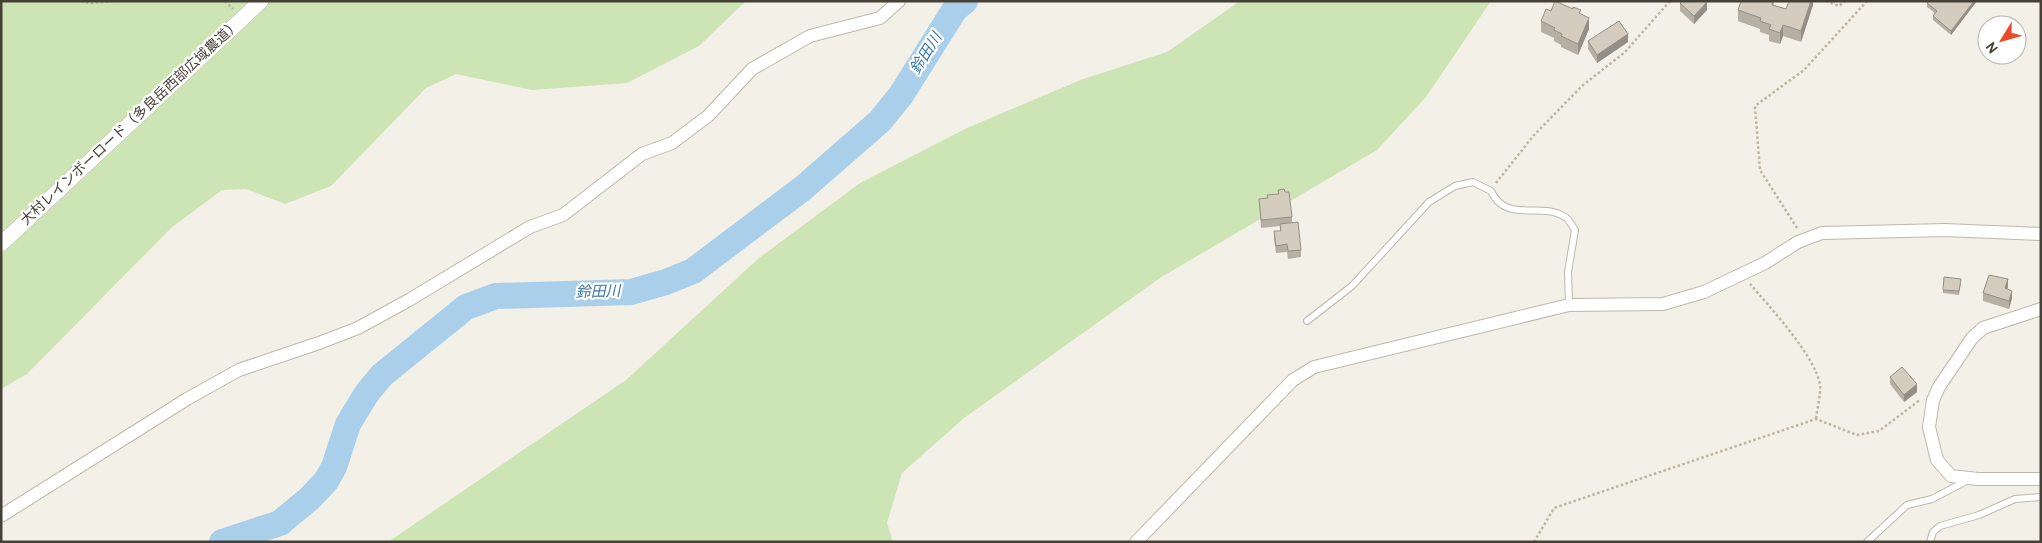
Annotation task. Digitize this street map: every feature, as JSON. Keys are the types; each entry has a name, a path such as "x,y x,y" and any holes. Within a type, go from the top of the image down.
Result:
{"street":[{"name":"大村レインボーロード（多良岳西部広域農道）","path":"1,244 261,1"},
{"path":"1,516 187,399 239,370 358,328 410,300 530,227 563,215 642,154 672,143 708,116 752,69 810,36 880,18 899,1"},
{"path":"1136,542 1293,380 1314,367 1569,305 1663,304 1704,292 1822,233 1926,230 2041,234"},
{"path":"2041,308 1983,328 1972,338 1941,383 1933,400 1929,427 1936,460 1951,476 2041,479"}],"lane":[{"path":"1307,321 1352,286 1429,202 1455,186 1473,182 1491,190 1494,198 1507,209 1548,212 1565,217 1575,230 1568,272 1569,305"},
{"path":"1867,542 1906,505 1932,499 1972,478"},
{"path":"1930,542 1933,532 1940,526 1979,515 2015,499 2041,497"}],"path":[{"path":"81,1 90,3 114,1"},
{"path":"1491,190 1534,135 1582,86 1625,52 1670,1"},
{"path":"1826,1 1839,6 1845,1"},
{"path":"1807,239 1792,222 1760,170 1755,106 1804,70 1866,1"},
{"path":"1741,274 1776,313 1816,370 1820,386 1816,419"},
{"path":"1534,542 1554,508 1816,419 1857,435 1879,431 1941,383"}],"green space":[{"path":"1,1 746,1 699,46 627,83 532,90 456,74 426,88 331,186 285,204 246,189 222,190 171,228 27,374 1,389"},
{"path":"1240,1 1491,1 1426,97 1377,150 1160,278 964,418 902,473 887,523 893,542 388,542 626,380 759,258 860,183 967,128 1083,79 1167,52"}],"building":[{"path":"1555,1 1573,9 1573,7 1581,10 1579,13 1589,18 1578,44 1561,36 1562,34 1554,30 1555,28 1541,21 1546,9 1551,11"},
{"path":"1682,1 1707,2 1694,16 1680,3"},
{"path":"1741,1 1773,1 1772,5 1786,9 1789,1 1811,1 1801,31 1783,25 1780,33 1769,29 1771,25 1760,21 1761,18 1738,10"},
{"path":"1928,1 1974,1 1951,31 1933,16 1937,11 1927,3"},
{"path":"1619,21 1628,34 1597,55 1588,41"},
{"path":"1284,189 1285,192 1289,192 1292,217 1261,220 1259,199 1268,198 1267,195 1279,194 1278,190"},
{"path":"1298,222 1301,250 1288,251 1287,244 1276,246 1274,231 1281,231 1280,224"},
{"path":"1989,275 2008,279 2005,288 2012,291 2009,301 1983,293"},
{"path":"1944,277 1961,279 1959,291 1943,290"},
{"path":"1902,367 1917,384 1904,395 1890,377"}],"waterway":[{"name":"鈴田川","path":"222,542 280,523 310,498 326,481 334,467 348,424 367,393 382,375 466,307 496,296 631,292 666,282 693,271 802,189 880,121 901,95 955,9 965,1"}]}
